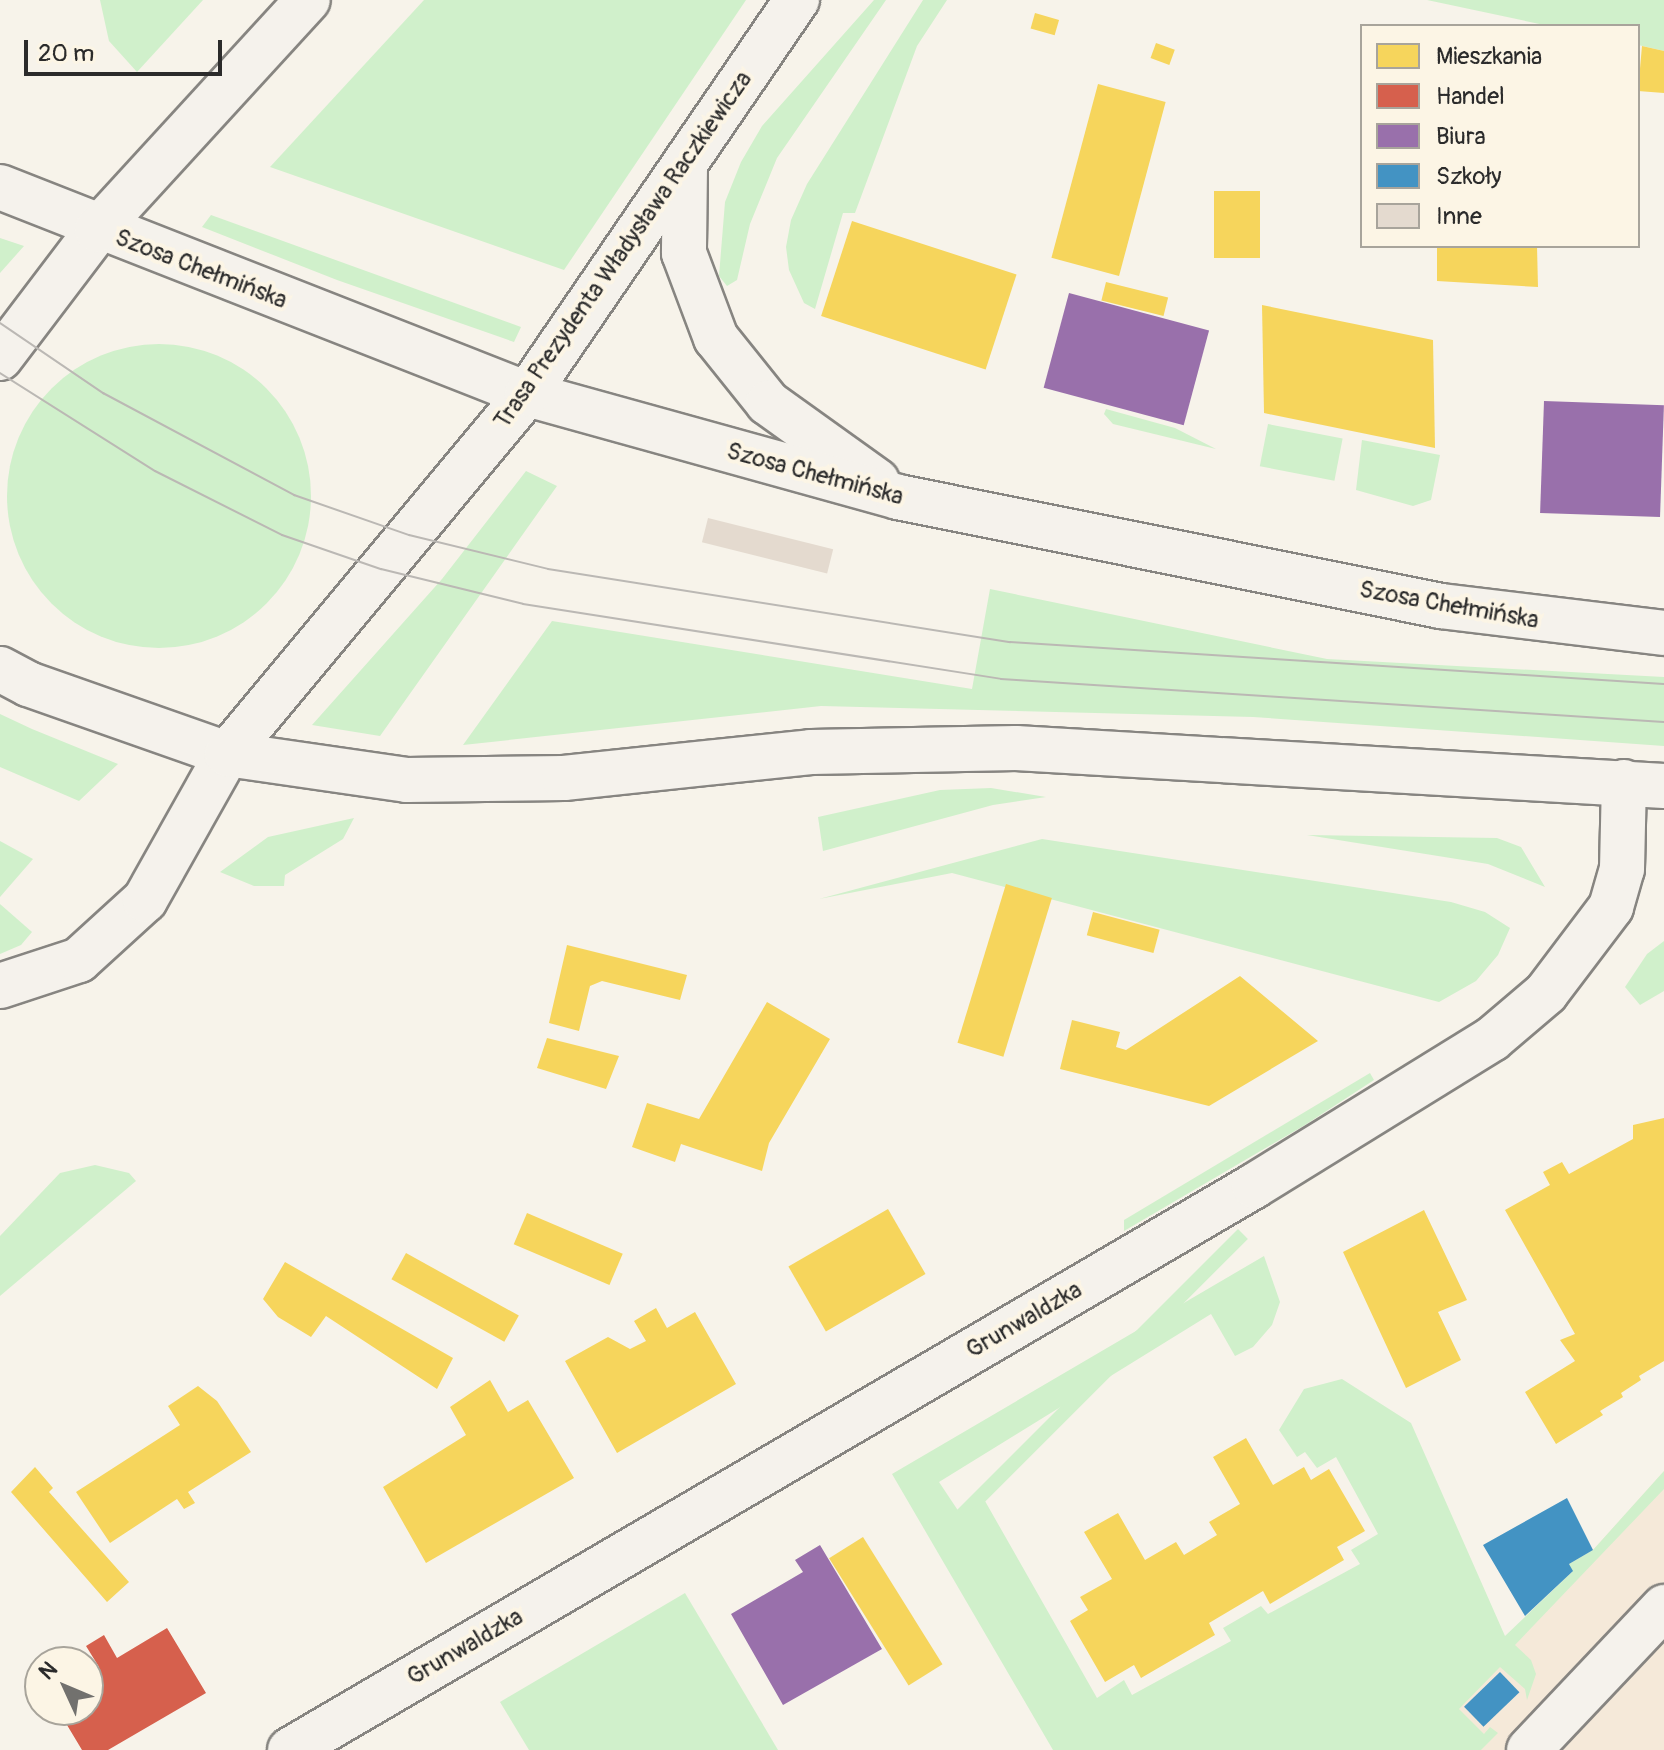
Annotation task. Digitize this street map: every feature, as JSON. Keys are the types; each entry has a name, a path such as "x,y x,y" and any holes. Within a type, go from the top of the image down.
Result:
{"main road":[{"path":"0,358 97,230 308,0"},
{"name":"Trasa Prezydenta Władysława Raczkiewicza","path":"0,986 79,960 145,900 227,754 527,394 797,0"},
{"path":"685,166 684,253 716,338 768,403 898,497"},
{"name":"Szosa Chełmińska","path":"0,187 97,230 527,394 898,497 1441,606 1664,633"},
{"path":"0,669 28,684 227,754 407,780 564,778 811,752 1016,748 1644,784"},
{"name":"Grunwaldzka","path":"290,1750 1267,1178 1492,1039 1546,993 1611,907 1644,784"},
{"path":"1529,1750 1664,1607"}],"shaded area":[{"path":"1664,1471 1664,1750 1397,1750 1572,1572 1569,1564 1593,1550"}],"green space":[{"path":"100,0 203,0 137,72 109,41"},
{"path":"424,0 746,0 564,270 270,167"},
{"path":"874,0 886,0 777,158 750,224 737,280 727,286 719,276 725,202 741,162 762,126"},
{"path":"923,0 947,0 917,46 855,213 843,213 815,309 804,303 789,270 786,247 791,220 807,184"},
{"path":"1427,0 1664,0 1664,51 1640,45 1640,24 1540,24"},
{"path":"211,215 521,327 514,342 337,280 202,227"},
{"path":"0,238 24,246 0,273"},
{"path":"159,344 189,347 217,356 243,370 266,389 285,412 299,438 308,466 311,496 308,526 299,554 285,580 266,603 243,622 217,636 189,645 159,648 129,645 101,636 75,622 52,603 33,580 19,554 10,526 7,496 10,466 19,438 33,412 52,389 75,370 101,356 129,347"},
{"path":"1106,409 1175,428 1216,449 1113,424 1104,414"},
{"path":"1268,424 1343,439 1334,481 1260,466"},
{"path":"1362,440 1440,455 1431,500 1413,506 1356,490"},
{"path":"526,471 557,486 380,736 312,725 442,579"},
{"path":"990,589 1327,659 1664,677 1664,746 1253,717 821,706 463,745 552,621 972,689"},
{"path":"0,714 118,764 79,801 0,767"},
{"path":"991,788 1046,797 993,805 823,851 818,817 940,790"},
{"path":"354,818 343,839 285,875 284,886 254,886 220,872 268,837"},
{"path":"1307,835 1497,838 1521,847 1545,887 1488,864"},
{"path":"1042,839 1451,902 1485,912 1510,928 1498,955 1476,981 1439,1002 952,873 819,899"},
{"path":"0,841 33,859 0,897"},
{"path":"0,904 32,932 21,945 0,954"},
{"path":"1664,941 1664,991 1640,1005 1625,987 1647,954"},
{"path":"1370,1073 1374,1080 1305,1125 1124,1231 1124,1220"},
{"path":"95,1165 129,1173 136,1181 0,1296 0,1236 60,1173"},
{"path":"1238,1229 1248,1239 942,1545 932,1535"},
{"path":"1264,1256 1280,1302 1272,1325 1253,1347 1235,1356 1211,1314 939,1482 961,1515 985,1501 1097,1698 1124,1680 1132,1695 1231,1641 1223,1628 1261,1606 1268,1614 1360,1564 1351,1550 1378,1534 1336,1457 1317,1468 1305,1452 1297,1457 1279,1430 1304,1389 1342,1379 1411,1423 1505,1636 1572,1572 1569,1564 1593,1550 1664,1471 1664,1489 1515,1645 1531,1660 1536,1674 1527,1700 1525,1689 1500,1667 1459,1709 1484,1734 1490,1727 1498,1733 1481,1750 1053,1750 892,1474"},
{"path":"685,1593 778,1750 529,1750 500,1702"}],"building: Mieszkania":[{"path":"1035,13 1059,20 1055,35 1031,28"},
{"path":"1156,43 1175,50 1169,65 1151,58"},
{"path":"1642,46 1664,51 1664,93 1640,91"},
{"path":"1098,84 1166,102 1119,276 1051,258"},
{"path":"1214,191 1260,191 1260,258 1214,258"},
{"path":"852,221 1017,274 986,370 821,316"},
{"path":"1437,248 1537,248 1538,287 1437,281"},
{"path":"1106,282 1168,297 1164,316 1101,300"},
{"path":"1262,305 1433,340 1435,448 1264,413"},
{"path":"1006,884 1052,898 1003,1057 957,1043"},
{"path":"1093,912 1160,930 1153,953 1087,935"},
{"path":"567,945 687,975 680,1000 602,981 590,986 579,1031 549,1023"},
{"path":"1240,976 1318,1041 1209,1106 1060,1069 1072,1020 1120,1032 1116,1047 1126,1050"},
{"path":"767,1002 830,1039 769,1143 762,1171 681,1144 675,1162 632,1147 647,1103 699,1119"},
{"path":"547,1038 619,1056 606,1089 537,1068"},
{"path":"1664,1118 1664,1361 1639,1376 1641,1380 1621,1393 1623,1397 1600,1411 1603,1415 1556,1444 1525,1392 1575,1361 1560,1340 1575,1334 1505,1210 1550,1185 1543,1172 1562,1162 1569,1174 1633,1139 1633,1125"},
{"path":"888,1209 926,1274 826,1331 788,1266"},
{"path":"1424,1210 1467,1300 1438,1312 1461,1360 1406,1388 1343,1252"},
{"path":"527,1213 623,1254 609,1285 514,1244"},
{"path":"406,1253 519,1316 504,1342 391,1279"},
{"path":"285,1262 453,1358 437,1389 326,1316 311,1337 278,1317 263,1299"},
{"path":"656,1308 667,1328 695,1312 736,1384 617,1453 565,1361 608,1337 630,1349 646,1341 634,1321"},
{"path":"490,1380 508,1412 528,1400 574,1478 426,1563 383,1487 466,1435 450,1407"},
{"path":"198,1386 217,1401 251,1452 188,1492 195,1503 184,1509 177,1499 110,1543 76,1492 180,1425 168,1406"},
{"path":"1246,1438 1273,1485 1304,1467 1311,1480 1329,1469 1365,1531 1337,1547 1344,1560 1270,1604 1263,1591 1209,1623 1215,1635 1141,1678 1134,1665 1105,1682 1070,1621 1088,1610 1080,1597 1112,1579 1084,1532 1118,1513 1145,1560 1176,1542 1184,1555 1217,1535 1209,1522 1240,1504 1213,1457"},
{"path":"35,1467 53,1488 49,1492 129,1582 107,1602 11,1492"},
{"path":"863,1537 942,1664 909,1685 829,1558"}],"building: Handel":[{"path":"167,1628 206,1693 108,1750 82,1750 68,1726 104,1726 104,1646 86,1646 104,1635 117,1658"}],"building: Biura":[{"path":"1069,293 1209,331 1184,425 1044,388"},
{"path":"1544,401 1664,405 1660,517 1540,513"},
{"path":"820,1545 882,1649 783,1705 731,1614 803,1572 795,1560"}],"building: Szkoły":[{"path":"1567,1498 1593,1550 1569,1564 1573,1571 1525,1616 1483,1545"},
{"path":"1500,1672 1519,1692 1483,1727 1464,1707"}],"building: Inne":[{"path":"708,518 833,549 827,573 702,542"}],"tram line":[{"path":"0,323 103,393 294,495 409,535 548,569 1010,642 1664,684"},
{"path":"0,373 155,471 282,535 381,569 523,604 1001,679 1664,722"}]}
